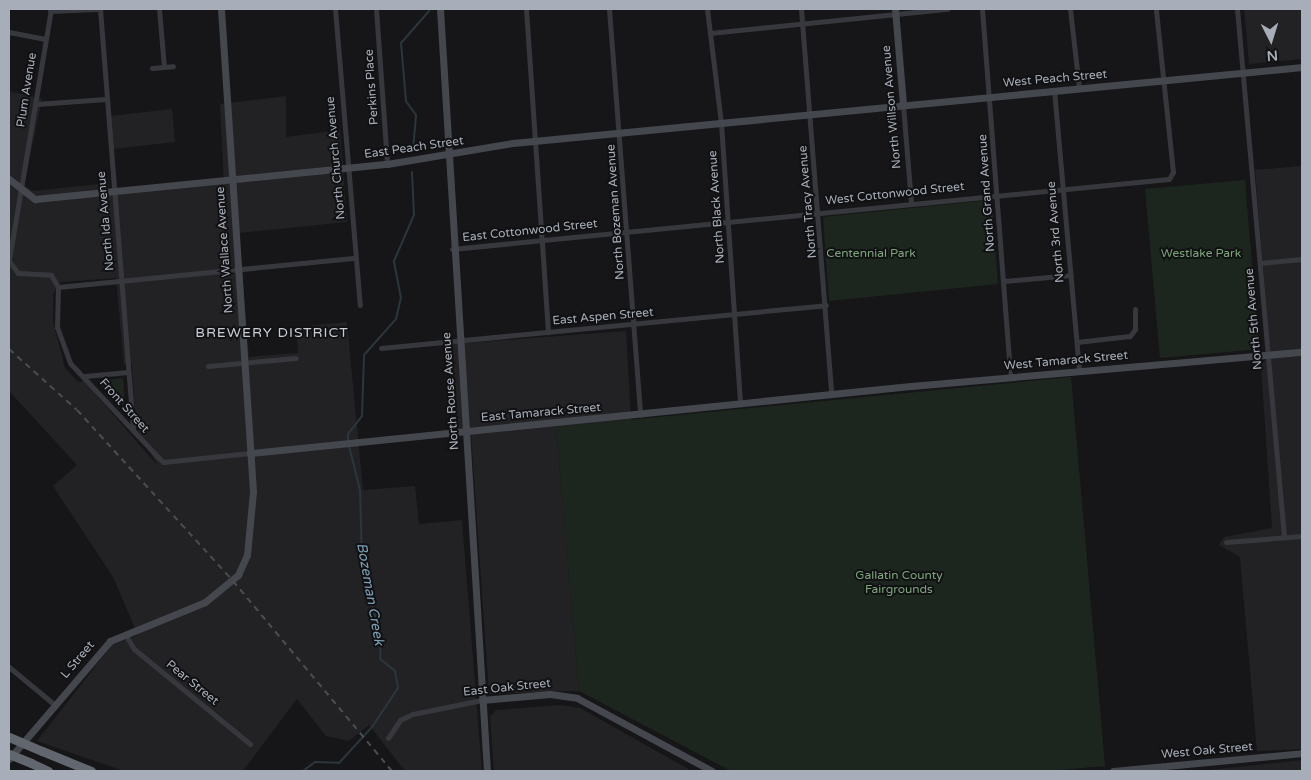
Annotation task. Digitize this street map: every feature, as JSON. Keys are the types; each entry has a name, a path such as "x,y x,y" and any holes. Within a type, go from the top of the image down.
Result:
{"highway":[{"path":"9,737 91,771"},
{"path":"9,754 48,771"}],"street":[{"path":"50,10 98,9"},
{"name":"North Ida Avenue","path":"98,9 133,431"},
{"path":"159,9 164,67"},
{"name":"North Wallace Avenue","path":"215,596 238,575 247,555 254,522 221,9"},
{"name":"North Church Avenue","path":"335,9 360,305"},
{"name":"Perkins Place","path":"376,9 387,164"},
{"name":"North Rouse Avenue","path":"440,9 445,156 487,771"},
{"path":"526,9 538,134 535,141 548,332"},
{"name":"North Bozeman Avenue","path":"609,9 628,232 640,415"},
{"name":"North Black Avenue","path":"707,9 721,123 740,405"},
{"name":"North Tracy Avenue","path":"801,9 820,212 831,394"},
{"path":"710,33 896,11 948,9"},
{"name":"North Grand Avenue","path":"982,9 998,194 1010,376"},
{"path":"1070,9 1079,88"},
{"path":"1156,9 1165,80"},
{"name":"North 5th Avenue","path":"1237,9 1284,537"},
{"name":"Plum Avenue","path":"50,10 10,265 22,275 51,275 58,287"},
{"name":"North Willson Avenue","path":"896,11 911,203"},
{"path":"9,32 45,39"},
{"path":"152,68 173,66"},
{"name":"West Peach Street","path":"810,113 1302,67"},
{"name":"West Cottonwood Street","path":"820,212 1169,179 1173,172 1165,80"},
{"name":"North 3rd Avenue","path":"1054,90 1079,371"},
{"path":"36,104 106,99"},
{"name":"East Peach Street","path":"21,191 35,198 231,180 387,164 535,141 810,113"},
{"path":"9,179 21,191"},
{"name":"East Cottonwood Street","path":"452,249 820,212"},
{"path":"58,287 237,268 356,258"},
{"path":"1260,263 1302,259"},
{"path":"1004,281 1071,276"},
{"name":"Front Street","path":"58,287 57,328 70,364 84,376 163,462"},
{"name":"East Aspen Street","path":"382,348 826,305"},
{"path":"1076,342 1130,336 1135,332 1135,310"},
{"name":"West Tamarack Street","path":"831,394 1010,376 1302,352"},
{"path":"208,366 296,358"},
{"path":"84,376 128,372"},
{"name":"East Tamarack Street","path":"163,462 740,405 831,394"},
{"path":"1226,542 1302,536"},
{"name":"L Street","path":"9,759 100,650 125,634 169,620 215,596"},
{"name":"Pear Street","path":"125,634 134,648 250,744"},
{"path":"9,667 55,705"},
{"name":"East Oak Street","path":"388,738 400,720 413,714 482,700 550,694 577,698 712,771"},
{"name":"West Oak Street","path":"1113,771 1302,754"}],"shaded area":[{"path":"1244,9 1302,9 1302,59 1249,64"},
{"path":"9,91 42,99 24,186 34,191 108,183 109,195 224,184 220,104 286,96 286,137 340,130 347,222 239,233 249,357 298,353 296,327 347,322 363,490 415,486 419,524 462,520 482,771 405,771 369,725 349,741 326,736 297,699 243,771 124,771 37,741 112,645 138,635 113,577 53,486 77,465 9,391","holes":["116,278 124,365 132,364 136,427 158,466 84,381 78,382 65,368 53,321 53,294 61,282"]},
{"path":"172,109 175,142 113,149 110,116"},
{"path":"1302,166 1302,749 1257,751 1240,557 1219,545 1224,537 1272,528 1261,366 1270,350 1255,170"},
{"path":"626,331 631,420 556,427 579,691 489,694 471,434 458,434 452,344"},
{"path":"560,705 580,708 692,771 494,771 490,717 496,710"},
{"path":"1302,760 1302,771 1199,771"}],"green space":[{"name":"Westlake Park","path":"1245,180 1259,349 1160,358 1145,189"},
{"name":"Centennial Park","path":"992,200 998,284 829,301 823,217"},
{"name":"Gallatin County Fairgrounds","path":"1071,377 1105,766 1047,771 731,771 579,691 556,427"},
{"path":"123,378 125,404 120,406 98,381"}],"waterway":[{"name":"Bozeman Creek","path":"413,150 416,115 406,101 401,43 429,11"},
{"name":"Bozeman Creek","path":"348,441 348,434 362,416 364,355 396,319 401,298 394,261 414,215 412,172"},
{"name":"Bozeman Creek","path":"303,771 315,762 339,763 372,727 398,688 395,671 380,659 381,639 362,564 360,490 349,446"}],"railway":[{"path":"9,349 77,410 233,581 392,771"}],"district":[{"name":"BREWERY DISTRICT","path":"272,333"}]}
